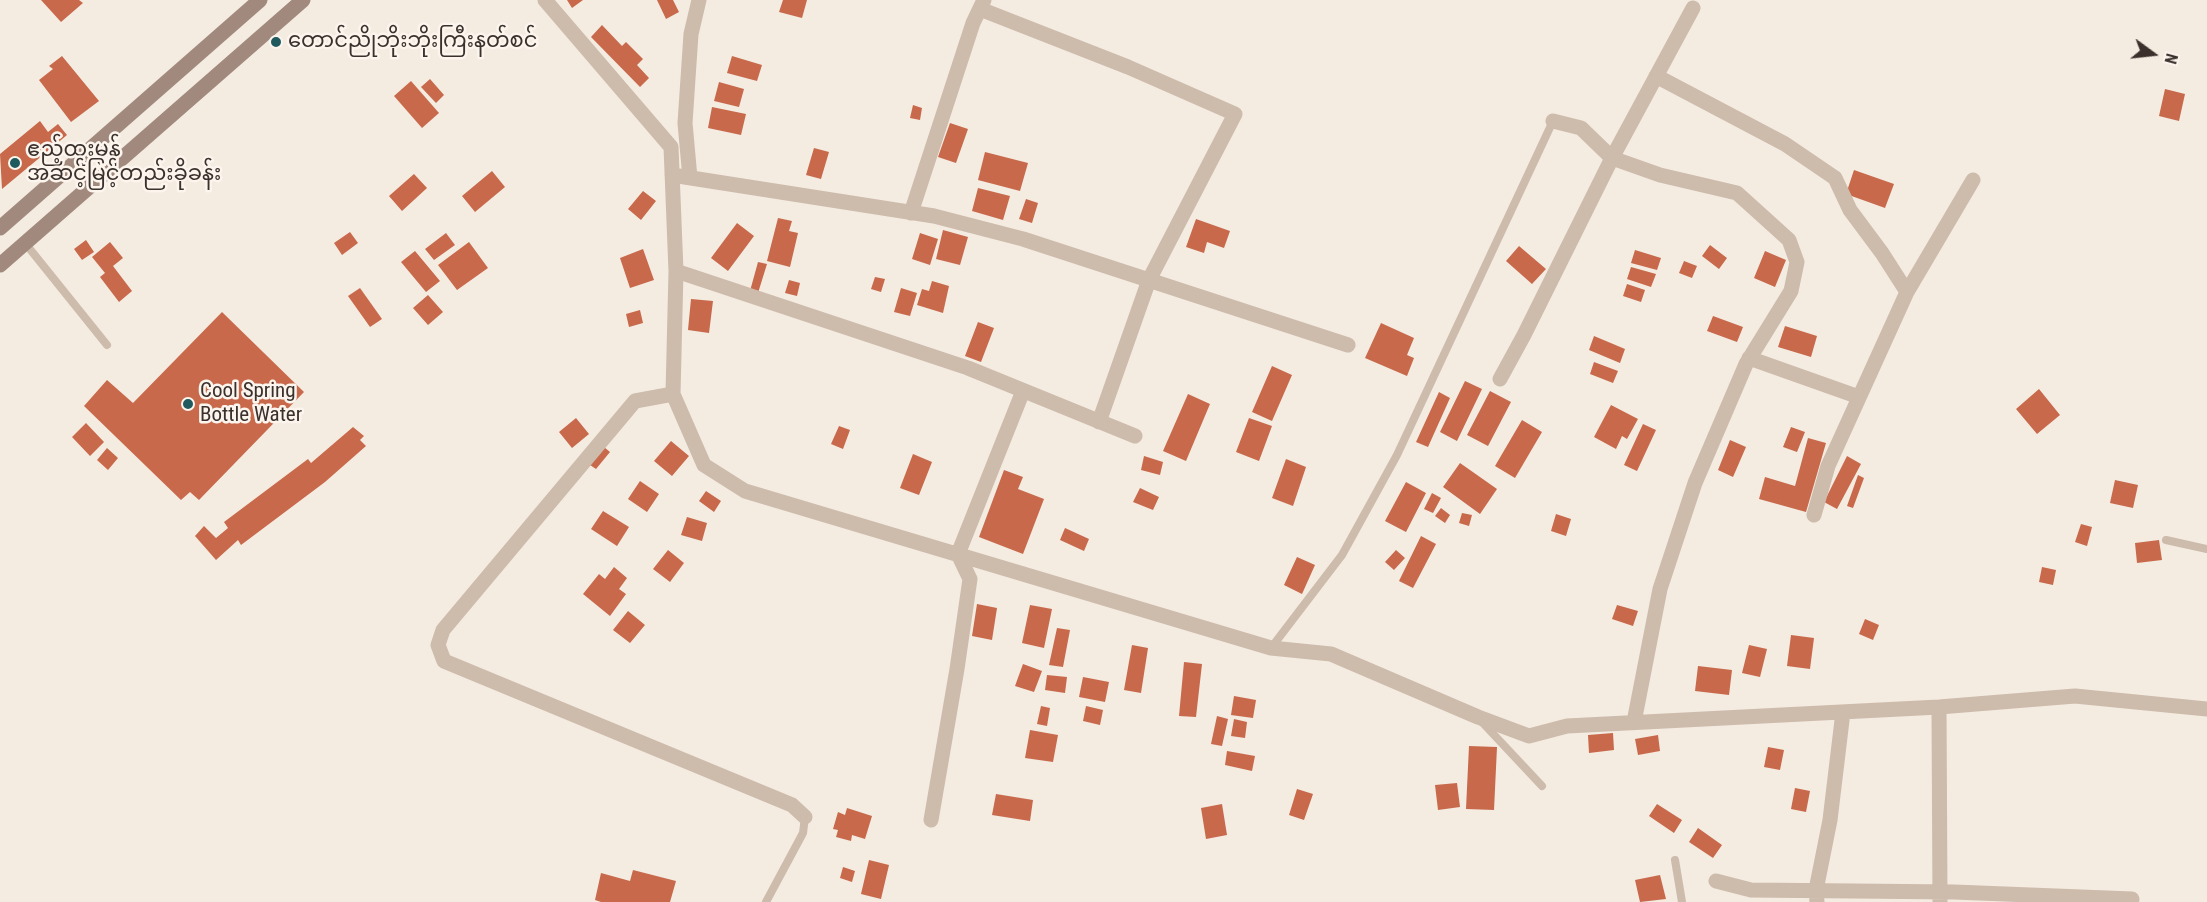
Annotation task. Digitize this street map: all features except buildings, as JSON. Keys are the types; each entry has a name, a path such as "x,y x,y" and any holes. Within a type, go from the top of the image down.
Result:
{"main road":[{"path":"0,228 260,0"},
{"path":"0,265 303,0"}],"street":[{"path":"545,0 671,147 676,271 673,394 704,465 745,490 1271,648 1331,654 1478,717 1529,736 1567,726 1939,707 2075,696 2207,709"},
{"path":"690,178 685,123 691,34 699,0"},
{"path":"911,213 973,23 982,4 1235,114 1149,280 1099,422"},
{"path":"1500,379 1612,158 1693,9"},
{"path":"1656,76 1785,144 1835,178 1850,210 1907,292"},
{"path":"1553,121 1581,128 1612,158 1660,175 1737,193 1789,240 1797,262 1791,291 1749,358 1695,483 1660,589 1634,722"},
{"path":"672,175 934,216 1023,239 1348,345"},
{"path":"1814,515 1828,466 1907,292 1973,180"},
{"path":"676,271 968,368 1135,436"},
{"path":"1749,358 1859,397"},
{"path":"931,819 970,579 958,554 1023,391"},
{"path":"673,394 635,401 443,630 438,645 444,661 792,805 805,817"},
{"path":"1939,707 1939,897"},
{"path":"1816,896 1830,820 1843,712"},
{"path":"1716,881 1751,890 1816,896 2132,899"}],"lane":[{"path":"1271,648 1342,555 1396,455 1553,121"},
{"path":"26,243 107,345"},
{"path":"2166,540 2207,549"},
{"path":"1478,717 1542,786"},
{"path":"766,902 803,833 805,817"},
{"path":"1675,860 1682,902"}],"place":[{"name":"တောင်ညိုဘိုးဘိုးကြီးနတ်စင်","path":"276,42"},
{"name":"ဧည့်ထူးမွန် အဆင့်မြင့်တည်းခိုခန်း","path":"15,163"},
{"name":"Cool Spring Bottle Water","path":"188,404"}]}
